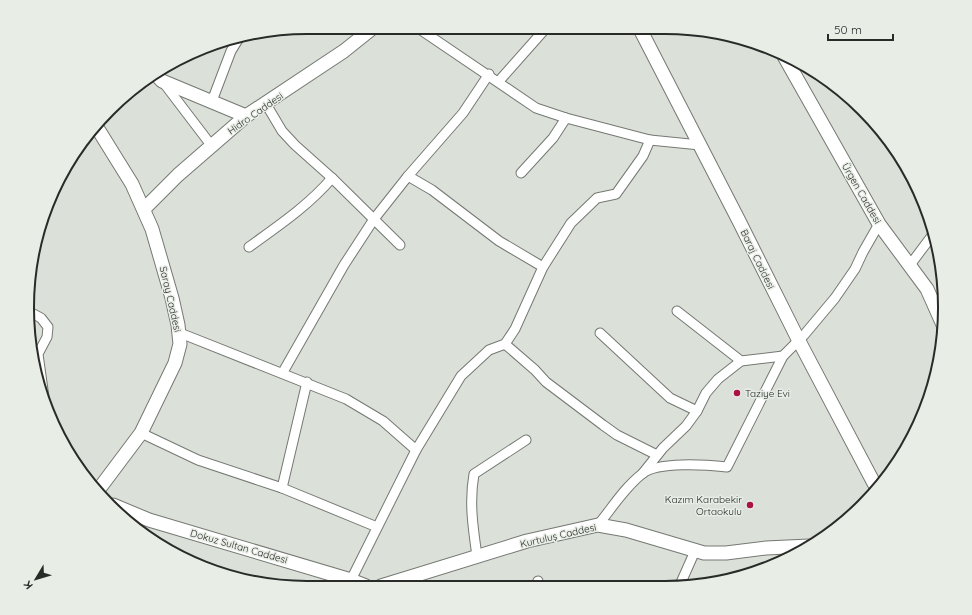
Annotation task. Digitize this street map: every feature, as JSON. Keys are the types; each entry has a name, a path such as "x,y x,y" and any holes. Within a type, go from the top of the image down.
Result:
{"street":[{"name":"Hidro Caddesi","path":"144,209 211,145 246,116 344,51 365,34"},
{"path":"427,34 489,74 536,108 566,118 650,140 700,145"},
{"path":"499,81 541,34"},
{"name":"Baraj Caddesi","path":"643,34 799,341 874,483"},
{"path":"212,100 231,51 236,43"},
{"name":"Ürgen Caddesi","path":"789,64 879,224 927,289 938,313"},
{"path":"283,372 344,265 374,219 408,176 463,113 489,74"},
{"path":"159,78 211,145"},
{"path":"160,78 246,116"},
{"path":"266,104 282,131 400,245"},
{"path":"521,173 554,138 566,118"},
{"name":"Saray Caddesi","path":"99,131 132,184 144,209 172,298 180,333 179,353 141,433 101,487"},
{"path":"351,580 416,450 461,376 489,350 505,344 515,330 543,267 571,223 597,198 616,194 643,156 650,140"},
{"path":"408,176 432,190 499,241 543,267"},
{"path":"249,247 296,213 319,193 332,178"},
{"path":"643,473 660,467 696,464 727,467 783,356 799,341 835,298 855,269 879,224"},
{"path":"910,265 929,239"},
{"path":"677,311 741,361"},
{"path":"34,314 41,318 48,327 47,337 37,352"},
{"path":"180,333 283,372 346,399 383,422 416,450"},
{"path":"600,333 670,398 697,411"},
{"path":"505,344 535,370 546,382 603,425 617,435 657,455"},
{"path":"598,525 657,455 686,426 697,411 706,394 718,379 741,361 783,356"},
{"path":"282,488 307,382"},
{"path":"141,433 198,460 282,488 378,527"},
{"path":"477,556 471,507 474,474 526,440"},
{"name":"Dokuz Sultan Caddesi","path":"123,509 149,520 351,580"},
{"name":"Kurtuluş Caddesi","path":"397,581 527,541 598,525 626,530 695,551 726,553 766,548 796,547"},
{"path":"683,580 695,551"}],"place":[{"name":"Taziye Evi","path":"737,393"},
{"name":"Kazım Karabekir Ortaokulu","path":"750,505"}]}
